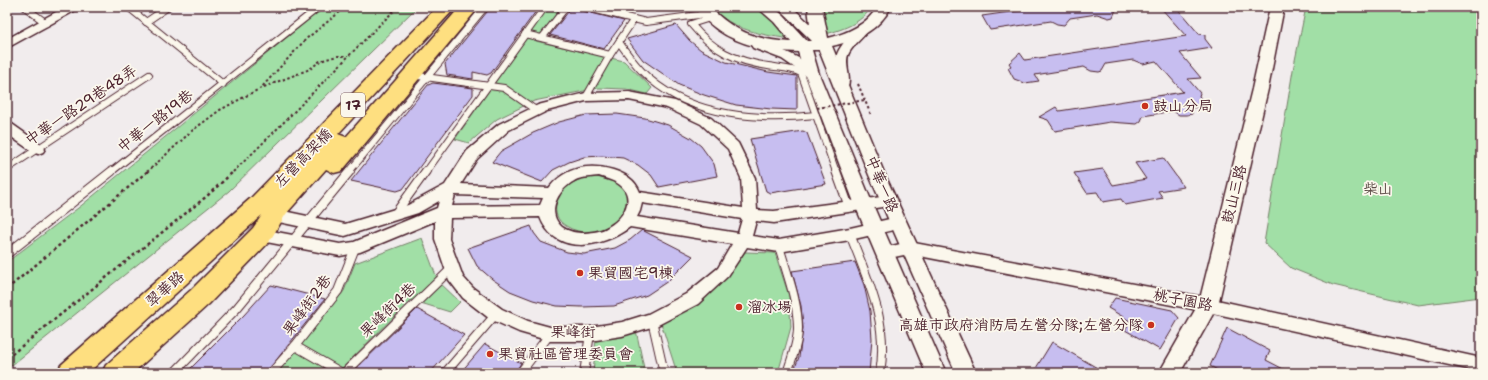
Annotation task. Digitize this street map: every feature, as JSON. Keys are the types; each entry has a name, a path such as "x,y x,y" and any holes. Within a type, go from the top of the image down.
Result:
{"main road":[{"path":"218,241 243,205 435,7"},
{"name":"左營高架橋","path":"271,216 447,7"},
{"name":"左營高架橋","path":"271,216 462,7"},
{"path":"271,216 320,181 419,76 470,7"},
{"name":"翠華路","path":"70,373 218,241 271,216"},
{"name":"翠華路","path":"116,373 200,297 271,216"}],"street":[{"path":"7,44 74,7"},
{"name":"中華一路","path":"764,7 779,19 804,47 856,206 873,228 936,373"},
{"name":"中華一路","path":"784,7 823,43 898,223 966,373"},
{"path":"815,7 816,18 823,43"},
{"path":"734,34 755,42 804,47 853,35 875,20 884,7"},
{"name":"鼓山三路","path":"1170,373 1208,305 1217,262 1260,89 1277,7"},
{"path":"706,13 745,42 772,48 794,60 812,74"},
{"path":"843,92 841,68 842,53 864,28"},
{"name":"果峰街","path":"630,96 670,104 706,121 733,146 748,178 750,215 743,240 723,272 692,299 652,320 622,329 590,334 550,334 525,327 496,314 468,293 457,280 442,239 442,212 450,189 472,155 504,127 543,108 586,97 630,96"},
{"path":"7,127 38,149"},
{"path":"599,171 612,173 623,178 631,187 635,197 635,205 633,213 628,221 617,230 602,237 587,239 571,238 558,232 550,222 546,211 547,202 551,193 559,184 571,176 584,172 599,171"},
{"name":"果峰街","path":"271,216 345,230 413,208 450,189 551,193"},
{"path":"635,197 750,215 774,217 889,201"},
{"path":"271,216 294,240 340,250 355,248 442,212 546,211"},
{"path":"628,221 779,246 850,234 898,223"},
{"name":"桃子園路","path":"884,253 909,248 1208,305 1481,365"}],"lane":[{"path":"24,7 46,23"},
{"path":"128,7 223,84"},
{"path":"146,22 168,7"},
{"name":"中華一路19巷","path":"7,254 319,7"},
{"path":"174,373 237,308 309,223 419,76 485,7"},
{"path":"395,214 545,7"},
{"path":"542,38 566,7"},
{"path":"584,7 646,22 706,13"},
{"path":"706,13 691,24 699,36 719,51 744,62 795,70 801,73 816,115 856,206"},
{"path":"586,97 610,55 634,19"},
{"path":"525,34 610,55"},
{"path":"619,42 641,71 662,88 694,103 733,114 767,118 795,118 816,115"},
{"name":"中華一路29巷48弄","path":"7,169 149,75"},
{"path":"419,76 504,88 537,111"},
{"path":"850,234 877,307 883,336 882,367 880,373"},
{"path":"779,246 793,294 798,327 796,345 788,373"},
{"name":"果峰街2巷","path":"272,373 338,291 355,248"},
{"name":"果峰街4巷","path":"343,373 452,268"},
{"path":"445,373 496,314"},
{"path":"652,320 664,373"},
{"path":"520,373 550,334"},
{"path":"584,373 590,334"},
{"path":"295,346 343,373"}],"path":[{"path":"261,88 306,39 346,7"},
{"path":"7,358 207,196 274,133 348,56 398,7"},
{"path":"7,289 20,280 129,188 193,130 220,110 261,88 310,69 320,61 337,56 348,56"},
{"path":"858,84 872,115"},
{"path":"817,108 866,102"}],"green space":[{"path":"324,7 417,7 229,191 7,369 7,262 82,205"},
{"path":"548,7 563,7 536,41 624,61 652,88 647,94 626,89 599,88 534,101 497,119 469,143 455,139"},
{"path":"711,7 758,7 793,39 760,34 738,26 719,15"},
{"path":"821,7 873,7 852,25 826,34"},
{"name":"柴山","path":"1306,7 1481,7 1481,297 1418,305 1333,285 1291,268 1264,243 1293,70"},
{"path":"594,177 614,182 624,191 626,202 622,214 612,224 598,231 583,232 566,226 557,216 556,204 558,198 566,188 574,182"},
{"path":"422,238 438,281 460,302 450,312 411,300 337,373 276,373 344,291 355,263"},
{"path":"745,252 775,253 789,296 791,327 778,373 677,373 661,323 696,305 728,276"},
{"path":"636,330 645,373 593,373 596,338"}],"building":[{"path":"491,7 539,7 491,73 487,75 473,72 473,79 447,75 445,64"},
{"path":"572,7 580,7 583,11 624,21 604,49 550,35"},
{"path":"603,7 634,7 630,13"},
{"path":"1045,7 1117,7 1113,17 1109,18 1097,14 1070,18 1064,25 1051,21 990,30 982,16"},
{"path":"1160,7 1176,7 1199,34 1205,35 1205,39 1212,48 1180,53 1201,78 1188,79 1200,93 1199,96 1207,105 1192,108 1192,114 1179,115 1173,111 1143,116 1141,121 1137,124 1110,122 1055,131 1048,120 1039,117 1056,107 1059,111 1183,92 1156,61 1143,64 1133,60 1106,64 1102,71 1099,72 1091,71 1084,67 1035,75 1039,81 1025,83 1014,79 1008,68 1011,66 1009,63 1020,53 1025,60 1186,36"},
{"path":"676,25 690,41 701,50 726,62 768,72 797,76 797,110 736,105 679,85 643,60 627,39"},
{"path":"433,83 473,88 473,95 403,189 397,191 351,181 428,85"},
{"path":"617,114 645,118 668,125 691,138 701,146 714,164 717,176 659,187 651,175 638,165 623,158 602,156 584,157 569,162 553,170 542,182 492,162 501,151 533,133 559,122 586,115"},
{"path":"803,131 807,133 826,184 770,193 766,191 750,139"},
{"path":"1163,158 1184,187 1158,191 1163,198 1125,205 1121,199 1103,202 1097,192 1087,193 1074,173 1103,169 1113,185 1146,179 1135,163"},
{"name":"果貿國宅9棟","path":"531,226 541,242 567,252 584,254 615,248 630,240 642,230 693,256 668,281 647,295 614,306 557,306 533,300 510,291 492,279 477,266 468,248"},
{"path":"855,262 864,285 870,311 872,339 869,373 793,373 799,357 803,328 801,306 792,271"},
{"path":"271,285 325,299 266,373 186,373 244,315"},
{"name":"高雄市政府消防局左營分隊;左營分隊","path":"1115,298 1172,310 1179,318 1160,350 1125,330 1130,321 1108,308"},
{"path":"417,309 464,335 430,373 365,373 357,368"},
{"path":"1227,328 1270,351 1266,360 1291,373 1223,373 1210,366"},
{"path":"1052,342 1106,373 1033,373"},
{"name":"果貿社區管理委員會","path":"485,344 521,363 515,373 460,373"}],"place":[{"name":"鼓山分局","path":"1145,106"},
{"name":"果貿國宅9棟","path":"580,273"},
{"name":"溜冰場","path":"739,307"},
{"name":"高雄市政府消防局左營分隊;左營分隊","path":"1151,325"},
{"name":"果貿社區管理委員會","path":"490,354"}]}
